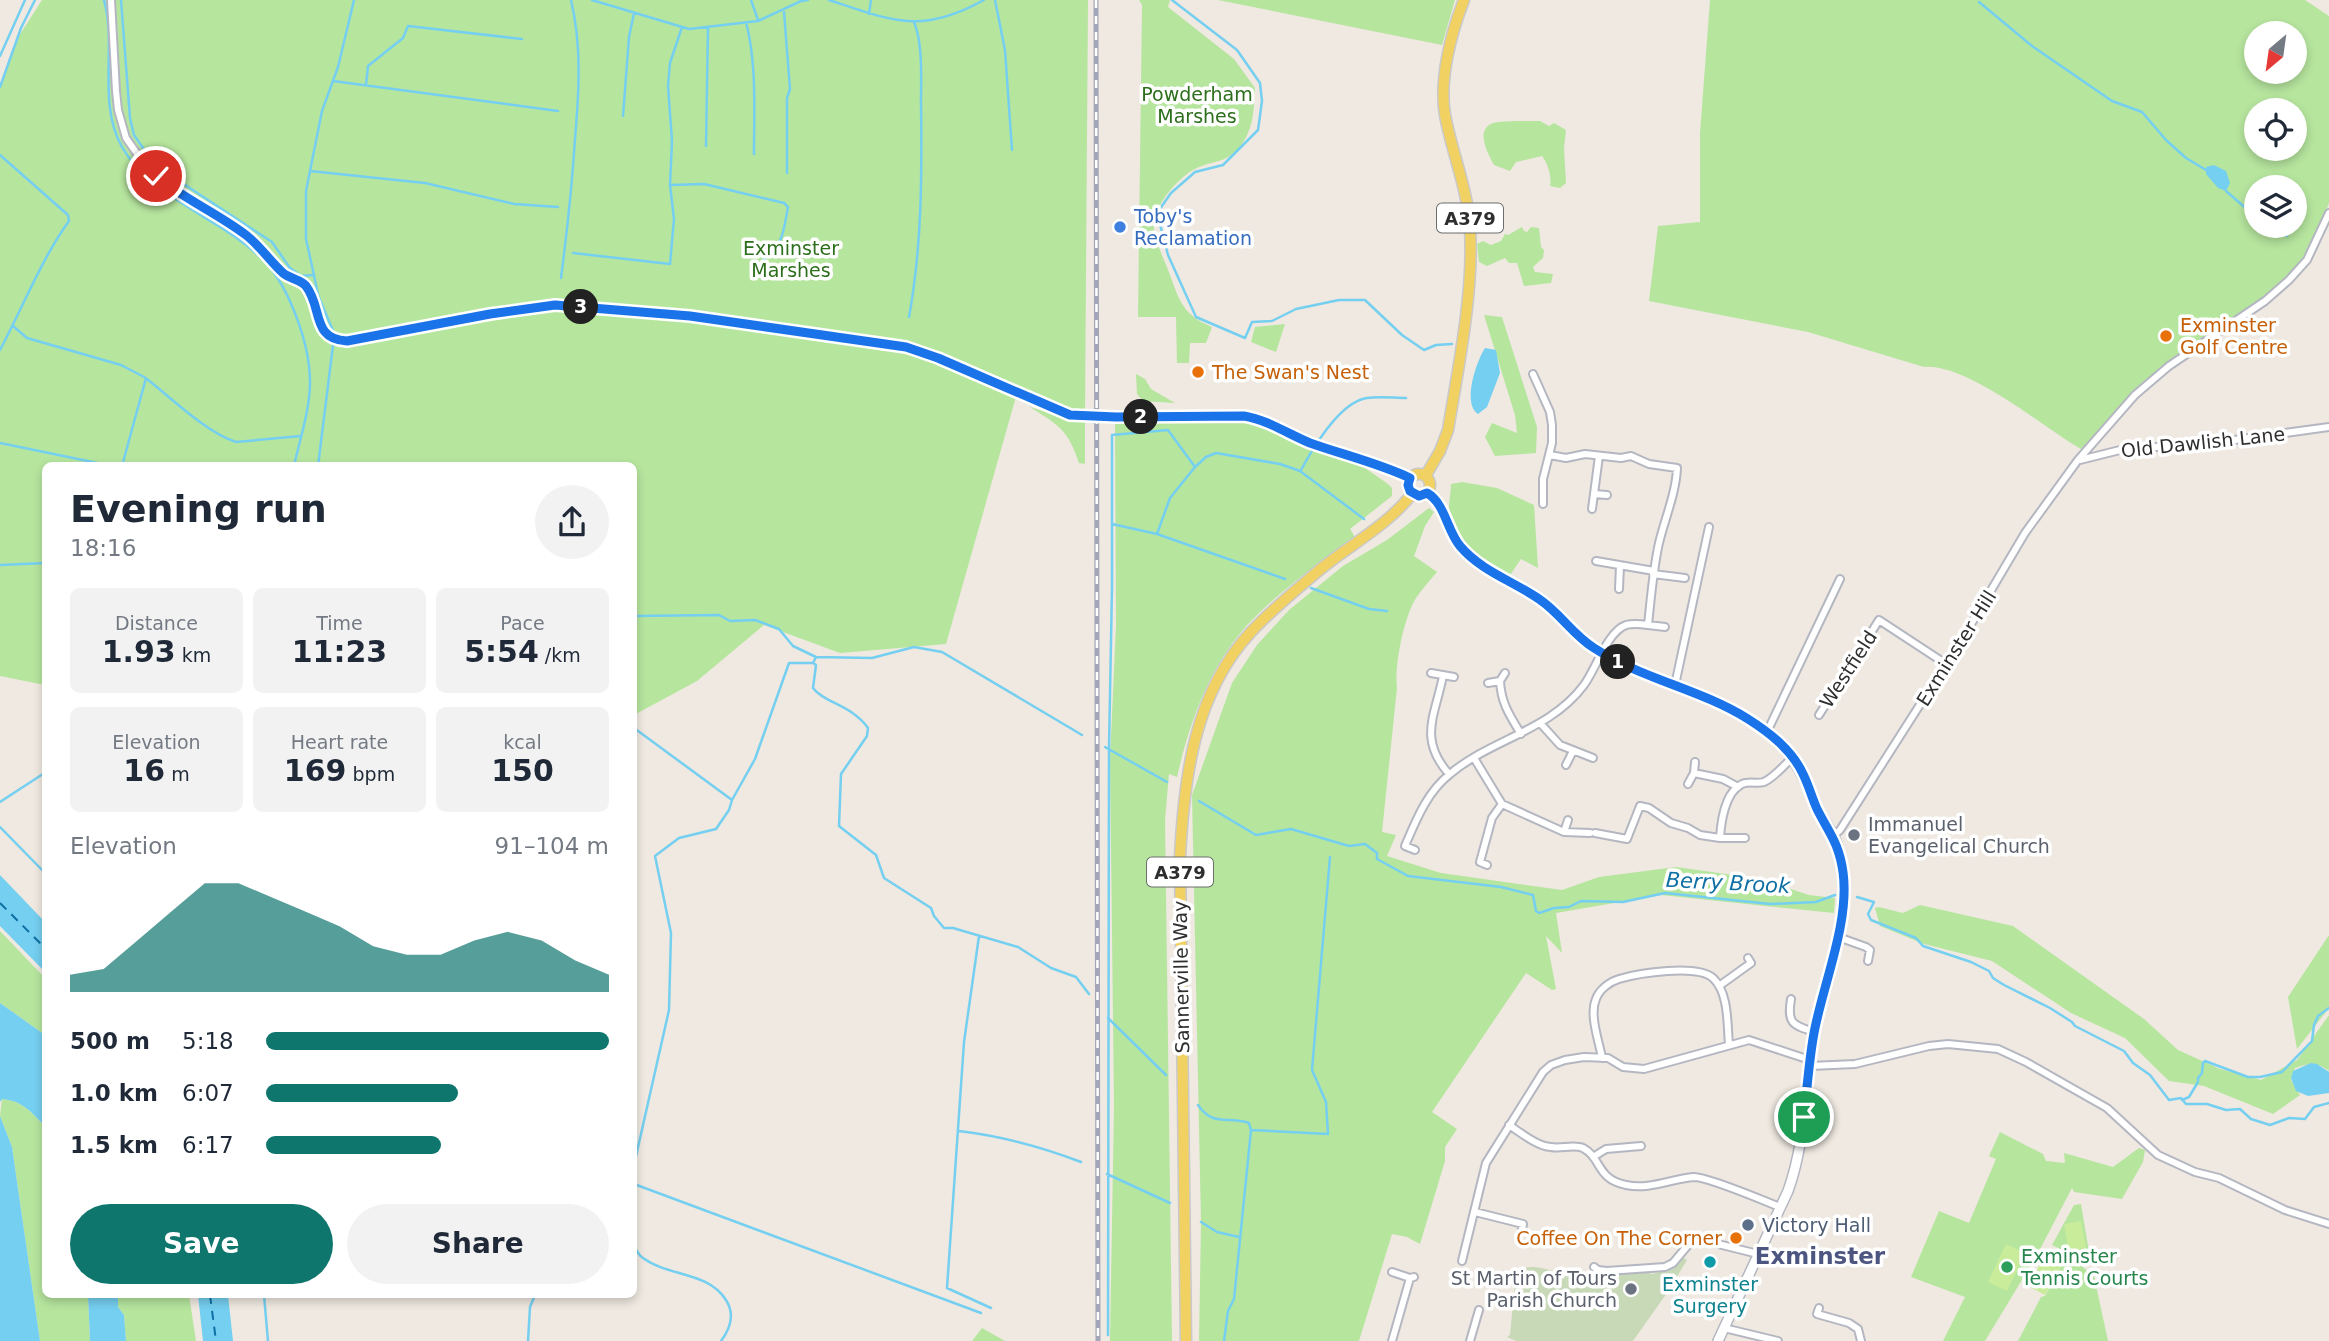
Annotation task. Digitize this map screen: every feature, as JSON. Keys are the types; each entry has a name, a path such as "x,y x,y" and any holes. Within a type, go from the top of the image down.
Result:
{"main road":[{"name":"A379","path":"1426,475 1448,430 1469,279 1469,204 1444,102 1447,65 1464,0"},
{"path":"1416,474 1426,475 1431,485 1427,493 1419,496 1412,494 1408,485 1410,478 1416,474"},
{"name":"Sannerville Way","path":"1186,1341 1180,858 1185,782 1198,726 1218,679 1236,649 1251,631 1319,570 1379,528 1412,494"}],"street":[{"path":"111,0 118,110 126,138 156,176 248,237 281,271 305,284 319,321 332,339 347,341 490,314 555,305 690,316 906,347 1070,415 1257,418 1310,442 1410,478"},
{"name":"Exminster Hill","path":"1833,836 1840,830 1946,664 2025,533 2078,460 2135,395 2160,373 2264,301 2289,280 2307,260 2329,213"},
{"path":"1533,374 1550,412 1552,443 1543,479 1543,504"},
{"name":"Old Dawlish Lane","path":"2078,460 2120,450 2227,441 2329,427"},
{"path":"1549,455 1566,458 1585,454 1631,456 1648,464 1676,468 1676,487 1669,501 1653,572 1648,625"},
{"path":"1592,509 1599,456"},
{"path":"1427,493 1438,504 1454,539 1474,560 1539,599 1577,635 1602,653 1636,671 1723,706 1768,732 1793,757 1803,772 1818,810 1833,836 1844,874 1838,937 1814,1032 1801,1142 1792,1179 1718,1341"},
{"path":"1594,494 1607,495"},
{"path":"1675,685 1709,527"},
{"path":"1596,561 1685,578"},
{"path":"1619,589 1620,565"},
{"path":"1768,732 1840,579"},
{"name":"Westfield","path":"1819,715 1880,620 1946,664"},
{"path":"1415,850 1405,846 1416,820 1424,804 1449,774 1474,758 1541,724 1584,685 1602,653 1622,626 1630,624 1665,627"},
{"path":"1431,673 1454,677"},
{"path":"1505,673 1500,681 1501,693 1507,713 1521,734"},
{"path":"1443,676 1430,738 1435,756 1449,774"},
{"path":"1488,682 1500,681"},
{"path":"1541,724 1560,745 1593,758"},
{"path":"1566,765 1573,751"},
{"path":"1720,838 1723,814 1738,787 1745,782 1761,783 1771,778 1793,757"},
{"path":"1474,758 1502,804 1564,832 1593,833 1627,839 1635,846"},
{"path":"1688,784 1694,773 1695,762"},
{"path":"1694,773 1723,779 1738,787"},
{"path":"1630,803 1649,808 1671,823 1700,835 1745,838"},
{"path":"1471,859 1484,864 1492,818 1502,804"},
{"path":"1627,839 1640,806"},
{"path":"1564,832 1568,820"},
{"path":"1838,937 1863,944 1873,951 1868,961"},
{"path":"1719,986 1750,963"},
{"path":"1602,1058 1593,1008 1603,988 1618,979 1689,969 1702,971 1719,986 1725,1003 1729,1044"},
{"path":"1791,999 1788,1016 1791,1022 1814,1032"},
{"path":"1462,1261 1486,1163 1543,1072 1551,1065 1565,1059 1602,1058 1633,1070 1644,1069 1741,1040 1756,1041 1810,1063 1855,1064 1928,1046 1948,1044 1998,1049 2107,1108 2158,1155 2219,1178 2285,1210 2329,1224"},
{"path":"1509,1125 1548,1147 1576,1146 1584,1149 1604,1174 1616,1183 1653,1186 1700,1178 1780,1207"},
{"path":"1593,1157 1606,1149 1641,1146"},
{"path":"1475,1212 1523,1224"},
{"path":"1594,1267 1607,1271 1665,1267 1673,1263 1691,1240 1696,1238 1758,1254"},
{"path":"1391,1272 1412,1278 1392,1341"},
{"path":"1470,1341 1473,1322 1479,1310"},
{"path":"1817,1314 1849,1323 1858,1329 1861,1341"},
{"path":"1724,1328 1778,1341"}],"green space":[{"name":"Exminster Marshes","path":"42,0 1088,0 1085,413 1017,393 946,644 840,653 764,625 697,681 637,713 637,462 42,462 42,684 0,676 0,88 17,39"},
{"name":"Powderham Marshes","path":"1139,0 1170,0 1168,7 1234,59 1255,88 1252,122 1238,149 1227,158 1195,169 1181,179 1161,204 1154,221 1157,241 1180,301 1195,318 1212,327 1206,343 1190,343 1189,363 1177,363 1176,317 1138,317 1142,5"},
{"path":"1218,0 1455,0 1442,45"},
{"name":"Exminster Golf Centre","path":"1710,0 2305,0 2329,16 2329,203 2307,260 2256,306 2169,366 2081,449 1983,385 1942,368 1924,367 1808,332 1649,301 1658,226 1700,222 1700,133"},
{"path":"1540,121 1549,126 1554,123 1566,130 1566,183 1560,188 1550,186 1549,171 1542,156 1516,162 1510,171 1494,165 1485,144 1484,132 1493,123"},
{"path":"1522,227 1527,232 1531,227 1539,228 1543,258 1533,267 1535,272 1553,274 1551,283 1524,286 1517,263 1509,263 1505,258 1487,266 1479,262 1477,244 1483,241 1491,245 1501,241 1505,234"},
{"path":"1484,315 1502,317 1537,427 1536,453 1495,456 1485,437 1492,423 1517,433 1515,415"},
{"path":"1285,324 1276,352 1251,342 1255,327"},
{"path":"1136,374 1145,379 1151,389 1175,403 1143,401 1137,394"},
{"path":"1030,407 1068,419 1085,420 1085,464 1079,463 1071,442 1061,429"},
{"path":"1115,421 1254,421 1310,448 1352,459 1388,484 1392,488 1392,496 1350,529 1355,537 1278,596 1239,635 1204,692 1188,734 1177,777 1169,774 1165,820 1172,1341 1110,1341 1114,1105 1110,759 1116,626"},
{"path":"1462,482 1497,488 1534,505 1538,568 1521,559 1508,578 1488,566 1462,540 1451,519 1449,507 1451,484"},
{"path":"1429,508 1434,512 1425,526 1414,556 1437,572 1412,606 1399,655 1382,832 1396,835 1387,856 1441,873 1562,890 1599,877 1676,867 1761,879 1809,895 1835,898 1834,913 1661,895 1556,913 1562,953 1546,936 1556,989 1552,990 1526,973 1432,1112 1457,1129 1445,1147 1445,1161 1420,1244 1407,1237 1392,1234 1359,1341 1199,1341 1201,1222 1192,795 1232,683 1257,645 1289,610 1343,566 1387,540"},
{"path":"1920,905 2013,926 2144,1019 2178,1050 2220,1069 2261,1080 2297,1060 2329,1015 2329,1071 2313,1064 2295,1068 2291,1080 2300,1095 2273,1114 2204,1086 2169,1081 2125,1038 2071,1013 1992,961 1924,944 1880,926 1875,908 1903,913"},
{"path":"0,931 42,975 42,1033 0,1003"},
{"path":"2329,935 2329,1008 2297,1049 2288,997"},
{"path":"2,1099 9,1100 21,1105 42,1123 42,1298 88,1298 90,1341 40,1341 12,1147 0,1116"},
{"path":"2000,1132 2043,1154 2046,1161 2065,1163 2064,1153 2113,1167 2139,1148 2145,1150 2143,1162 2122,1199 2074,1192 2072,1188 2037,1255 1985,1341 1943,1341 1965,1297 1911,1277 1939,1211 1969,1223 1996,1159 1989,1156"},
{"path":"2081,1204 2091,1264 2052,1245 2074,1205"},
{"path":"2081,1221 2086,1248 2069,1251 2064,1224"},
{"name":"Exminster Tennis Courts","path":"2006,1244 2025,1253 2007,1291 1988,1282"},
{"path":"2048,1250 2065,1259 2045,1295 2028,1286"},
{"path":"1682,1257 1687,1260 1633,1341 1516,1341 1507,1337 1510,1335 1515,1282 1524,1268 1550,1270 1595,1287 1603,1274 1619,1275 1640,1270 1652,1274 1671,1269"},
{"path":"2065,1258 2079,1264 2094,1276 2108,1341 2018,1341 2041,1297 2045,1296"},
{"path":"118,1298 189,1298 196,1341 126,1341 124,1315 118,1307"},
{"path":"982,1328 1005,1341 972,1341"}],"water":[{"path":"2214,165 2226,171 2230,183 2226,191 2218,188 2206,174 2206,167"},
{"path":"1485,348 1496,350 1500,373 1487,407 1478,414 1471,401 1472,382"},
{"path":"0,875 42,919 42,969 0,926"},
{"path":"0,1003 42,1033 42,1123 21,1105 2,1099 0,1102"},
{"path":"2311,1063 2329,1072 2329,1093 2308,1096 2296,1091 2291,1078 2293,1071"},
{"path":"0,1116 12,1147 40,1341 0,1341"},
{"path":"88,1298 118,1298 118,1307 124,1315 126,1341 90,1341"},
{"path":"198,1298 228,1298 233,1341 203,1341"}],"waterway":[{"path":"0,56 25,0"},
{"path":"0,87 21,28 35,0"},
{"path":"104,0 109,37 110,112 122,147 139,169 160,188 234,236 259,256 270,267 288,297 302,332 310,382 307,414 295,462"},
{"name":"Berry Brook","path":"121,0 130,118 134,135 150,158 176,179 272,242 290,268 301,276 314,275 318,295 334,333"},
{"path":"314,275 306,239 306,191 322,111 338,67 354,0"},
{"path":"561,278 571,192 578,86 577,35 571,0"},
{"path":"592,0 689,29 758,21 808,0"},
{"path":"751,0 758,20"},
{"path":"829,0 871,14 907,21 942,18 984,0"},
{"path":"869,14 871,0"},
{"path":"995,0 1005,50 1012,150"},
{"path":"1172,0 1237,50 1260,83 1262,101 1258,130 1223,165 1195,172 1171,193 1157,213 1168,255 1196,317 1245,338 1252,322 1272,321 1296,309 1339,300 1365,300 1402,335 1424,350 1436,345 1452,344"},
{"path":"1979,2 2032,46 2112,101 2142,112 2166,140 2186,158 2206,170"},
{"path":"784,12 790,89 787,98 787,173"},
{"path":"623,116 629,37 634,13"},
{"path":"746,22 753,71 754,154"},
{"path":"909,317 917,264 921,183 921,61 914,22"},
{"path":"366,85 368,66 403,38 408,26 522,39"},
{"path":"573,253 670,264 674,219 670,185 672,141 668,86 670,63 682,27"},
{"path":"706,146 708,27"},
{"path":"333,81 558,111"},
{"path":"0,155 68,215 69,221 41,267 0,350"},
{"path":"310,171 425,183 514,204 558,207"},
{"path":"670,185 704,184 784,203 788,207 782,236 764,259 762,272"},
{"path":"2226,191 2244,207"},
{"path":"13,326 27,338 121,365 146,378 123,462"},
{"path":"318,462 333,345"},
{"path":"147,379 201,423 236,442 301,436"},
{"path":"1301,470 1328,427 1357,401 1382,397 1406,398"},
{"path":"1108,1335 1112,435 1168,430 1195,467"},
{"path":"0,443 93,462"},
{"path":"1157,534 1170,498 1195,467 1206,457 1216,453 1280,464 1300,471 1364,519"},
{"path":"1112,524 1157,534 1285,579"},
{"path":"0,565 42,563"},
{"path":"1311,588 1369,609 1387,611"},
{"path":"637,616 719,615 730,621 755,620 779,629 793,646 816,657"},
{"path":"637,730 732,800 755,759 789,663 813,663 816,657 872,658 914,647 942,652 1082,735"},
{"path":"813,663 816,665 813,688 854,714 868,728 867,736 841,774 839,826 876,855 884,878 931,908 944,928 953,928 1018,947 1051,968 1076,977 1089,994"},
{"path":"1105,747 1167,782"},
{"path":"0,802 42,775"},
{"path":"637,1152 669,1010 671,933 655,856 679,838 716,829 729,810 732,800"},
{"name":"Berry Brook","path":"1199,801 1256,835 1291,829 1349,846 1365,844 1377,853 1377,859 1408,876 1501,887 1533,895 1536,911 1539,913 1569,907 1581,901 1623,902 1665,893 1770,904 1816,902 1835,895"},
{"path":"0,827 42,870"},
{"path":"1251,1130 1328,1134 1326,1102 1312,1070 1330,857"},
{"name":"Berry Brook","path":"1857,897 1874,902 1868,914 1871,920 1916,938 1923,946 1989,971 1993,978 2004,985 2124,1051 2133,1063 2150,1075 2169,1100 2181,1098 2186,1104 2207,1104 2226,1110 2240,1109 2251,1119 2270,1125 2289,1118 2305,1119 2314,1107 2329,1103"},
{"path":"979,936 964,1042 947,1288 991,1308"},
{"path":"2182,1100 2189,1097 2198,1082 2205,1061 2248,1077 2282,1072 2312,1041 2318,1016 2329,1008"},
{"path":"1108,1018 1166,1075"},
{"path":"1198,1105 1215,1119 1249,1123 1251,1130 1234,1299 1228,1311 1224,1341"},
{"path":"959,1131 1021,1143 1081,1162"},
{"path":"1107,1174 1170,1203"},
{"path":"637,1185 981,1313"},
{"path":"1201,1222 1217,1232 1239,1237"},
{"path":"637,1252 653,1264 698,1279 718,1291 729,1305 731,1316 727,1332 721,1341"},
{"path":"264,1298 268,1341"},
{"path":"528,1341 530,1307 534,1298"}],"ferry route":[{"path":"0,903 42,945"},
{"path":"210,1298 216,1341"}],"railway":[{"path":"1096,0 1098,1341"}],"place":[{"name":"Toby's Reclamation","path":"1120,227"},
{"name":"Exminster Golf Centre","path":"2166,336"},
{"name":"The Swan's Nest","path":"1198,372"},
{"name":"Immanuel Evangelical Church","path":"1854,835"},
{"name":"Victory Hall","path":"1748,1225"},
{"name":"Coffee On The Corner","path":"1736,1238"},
{"name":"Exminster Surgery","path":"1710,1262"},
{"name":"Exminster Tennis Courts","path":"2007,1267"},
{"name":"St Martin of Tours Parish Church","path":"1631,1289"}],"district":[{"name":"Exminster","path":"1820,1256"}],"route":[{"path":"156,176 172,189 226,221 268,255 289,278 305,284 319,321 332,339 347,341 426,325 555,305 690,316 760,325 906,347 1070,415 1257,418 1310,442 1410,478 1408,485 1412,494 1422,496 1427,493 1433,496 1454,539 1474,560 1539,599 1592,647 1636,671 1713,701 1768,732 1793,757 1803,772 1818,810 1837,842 1844,874 1838,937 1814,1032 1804,1117"}]}
